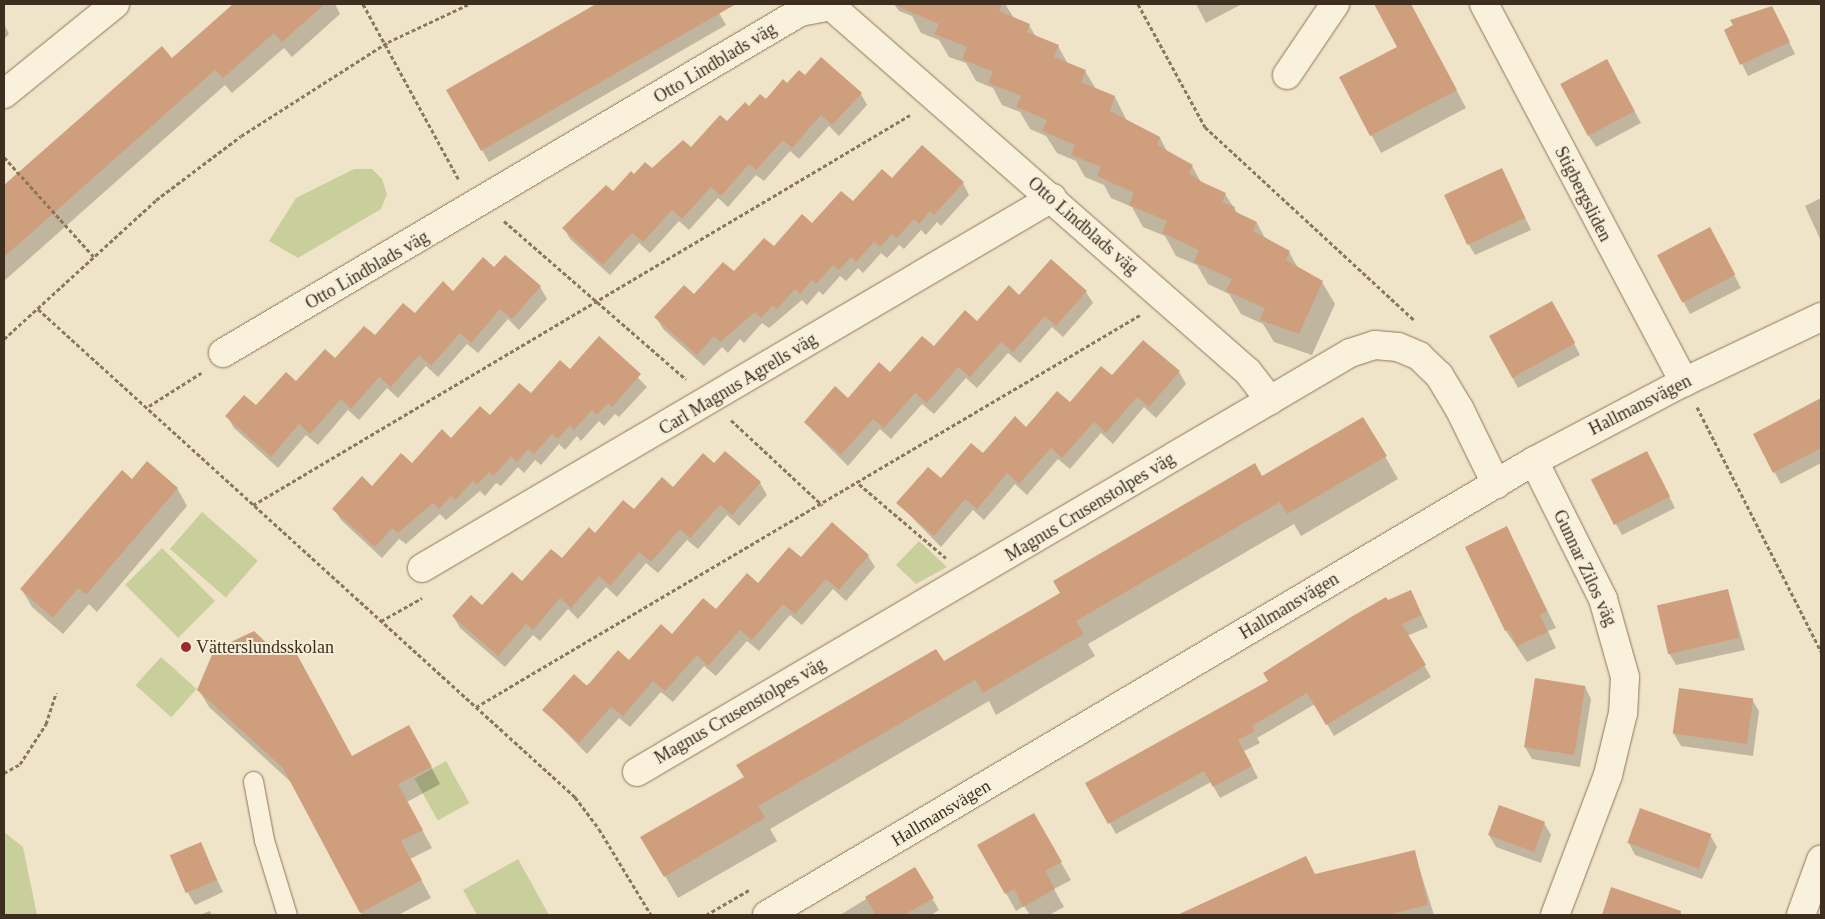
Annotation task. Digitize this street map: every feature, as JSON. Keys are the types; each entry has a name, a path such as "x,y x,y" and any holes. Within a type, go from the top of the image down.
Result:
{"street":[{"path":"4,94 115,4"},
{"path":"1287,75 1335,4"},
{"name":"Stigbergsliden","path":"1484,4 1684,382"},
{"name":"Otto Lindblads väg","path":"223,353 813,7 831,6 843,14 939,98 1248,372 1270,400"},
{"name":"Carl Magnus Agrells väg","path":"422,568 711,401 1052,198"},
{"name":"Hallmansvägen","path":"768,915 1534,461 1684,382 1821,317"},
{"name":"Magnus Crusenstolpes väg","path":"637,772 1350,353 1375,346 1413,352"},
{"path":"1413,352 1439,375 1496,484"},
{"name":"Gunnar Zilos väg","path":"1534,461 1603,599 1625,677 1623,713 1608,775 1570,880 1555,915"},
{"path":"1801,915 1821,860"}],"lane":[{"path":"253,781 264,840 287,915"}],"path":[{"path":"363,4 388,42 462,185 711,401 822,505"},
{"path":"4,339 156,200 241,136 388,42 469,4"},
{"path":"1138,4 1204,127 1416,322 1413,352"},
{"path":"253,506 939,98"},
{"path":"4,157 94,257"},
{"path":"476,707 859,484 1166,299"},
{"path":"38,309 149,406 253,506 575,797 599,829 651,915"},
{"path":"149,406 207,369 223,353"},
{"path":"1684,382 1821,651"},
{"path":"859,484 969,578"},
{"path":"381,621 427,595 422,568"},
{"path":"4,773 20,764 46,724 56,694"}],"green space":[{"path":"354,169 372,169 382,179 387,194 381,209 298,258 269,241 296,198"},
{"path":"202,512 258,561 226,598 170,549"},
{"path":"919,541 947,567 916,584 896,565"},
{"path":"162,548 215,601 178,638 125,585"},
{"path":"161,657 197,689 171,717 136,685"},
{"path":"446,761 469,803 438,820 415,778"},
{"path":"4,832 23,847 37,915 4,915"},
{"path":"518,859 549,915 477,915 463,890"}],"building":[{"path":"233,4 325,4 282,42 274,33 223,78 215,70 4,257 4,185 162,46 172,58"},
{"path":"596,4 736,4 481,151 446,90"},
{"path":"892,4 1002,4 999,11 1030,24 1027,32 1059,45 1054,57 1086,70 1081,82 1115,96 1110,111 1160,137 1157,145 1193,165 1189,173 1202,182 1226,193 1222,202 1235,207 1234,211 1257,222 1253,231 1290,251 1286,260 1323,281 1299,334 1260,320 1265,308 1226,291 1232,279 1194,262 1199,250 1162,233 1167,221 1129,205 1134,193 1097,176 1101,167 1071,155 1075,145 1042,131 1047,120 1016,107 1021,96 988,83 993,72 962,59 967,47 934,34 939,24"},
{"path":"1374,4 1411,4 1457,90 1370,136 1339,77 1397,47"},
{"path":"1772,6 1790,42 1740,65 1724,30 1733,25 1730,20"},
{"path":"821,57 862,93 832,125 821,115 792,148 783,140 756,170 749,164 721,196 711,187 682,219 672,210 643,242 632,233 603,265 562,228 606,185 613,191 631,171 634,174 645,162 652,168 683,140 691,147 720,115 727,121 745,102 749,106 760,94 766,99 783,79 787,83 799,70 805,75"},
{"path":"1607,59 1635,111 1588,136 1560,84"},
{"path":"922,145 964,182 934,215 930,211 919,224 914,219 897,238 892,234 880,247 874,242 856,262 851,257 839,270 833,265 816,284 812,280 800,294 795,289 777,309 773,305 761,318 755,312 720,342 714,336 697,355 654,317 684,285 694,294 723,262 734,271 764,238 774,246 802,214 812,223 841,191 853,201 882,169 892,178"},
{"path":"1502,168 1525,218 1467,245 1444,195"},
{"path":"1710,227 1735,275 1682,303 1657,255"},
{"path":"505,255 541,286 512,319 500,309 471,343 460,333 431,366 419,355 391,387 379,377 351,409 341,399 310,434 299,424 271,457 225,416 244,395 256,405 286,372 296,381 325,349 335,358 364,326 375,335 403,303 415,313 443,281 453,291 483,257 494,267"},
{"path":"1051,259 1087,291 1056,326 1045,316 1013,352 1001,342 970,377 958,367 927,403 915,393 884,428 873,419 841,455 804,422 835,386 848,398 879,362 890,372 922,336 934,346 965,310 977,321 1009,285 1019,295"},
{"path":"1552,301 1575,343 1512,378 1489,336"},
{"path":"599,336 641,374 612,407 608,403 597,415 592,410 574,430 570,425 558,439 552,434 534,454 528,449 517,462 511,456 494,476 489,472 477,485 473,481 455,500 451,496 439,509 433,503 398,533 392,528 375,547 332,509 362,476 372,486 401,453 412,463 442,429 451,438 480,406 490,415 519,383 531,393 560,360 570,369"},
{"path":"1143,340 1180,371 1149,407 1137,397 1106,433 1094,422 1062,458 1051,448 1019,484 1007,473 977,509 965,499 934,536 896,503 928,467 941,478 971,443 983,453 1015,416 1026,427 1057,391 1070,402 1101,366 1112,375"},
{"path":"1821,398 1821,448 1773,473 1753,434"},
{"path":"1363,417 1387,456 1287,514 1280,502 1076,621 1084,634 983,693 975,680 758,806 765,818 664,877 640,837 744,777 736,765 936,649 944,661 1060,593 1053,581 1255,463 1262,476"},
{"path":"725,451 761,482 732,515 720,505 690,538 680,529 651,562 639,552 610,586 599,576 571,608 560,598 533,630 526,624 498,656 452,616 471,595 482,605 512,572 522,581 551,549 562,558 589,527 595,533 623,500 634,509 662,477 673,487 703,453 714,463"},
{"path":"1647,451 1670,496 1614,525 1591,480"},
{"path":"147,461 178,488 86,595 78,588 53,618 20,589 122,470 132,479"},
{"path":"832,522 869,555 839,590 826,579 795,614 783,604 752,640 740,630 708,666 697,655 665,691 653,681 623,716 611,707 579,743 542,710 574,674 587,686 618,650 629,660 661,624 672,634 703,598 716,609 747,573 758,583 789,547 801,557"},
{"path":"1507,526 1547,611 1540,615 1548,632 1517,646 1509,630 1505,631 1465,547"},
{"path":"1728,589 1739,638 1668,654 1657,605"},
{"path":"1411,590 1422,615 1402,624 1426,665 1326,725 1307,693 1252,726 1255,731 1238,740 1252,766 1213,787 1204,771 1108,824 1085,783 1268,681 1263,673 1351,617 1386,597 1388,600"},
{"path":"254,631 278,654 293,647 352,756 409,725 432,767 398,784 423,830 401,841 422,880 360,913 283,768 197,690 214,650"},
{"path":"1535,678 1585,686 1574,755 1524,747"},
{"path":"1679,688 1753,698 1747,744 1673,734"},
{"path":"1499,805 1545,822 1534,852 1488,835"},
{"path":"1640,808 1711,834 1699,869 1627,843"},
{"path":"1034,813 1062,862 1045,871 1055,889 1023,907 1014,889 1005,894 977,845"},
{"path":"201,842 217,880 186,893 170,855"},
{"path":"1415,850 1428,905 1387,915 1177,915 1306,856 1315,874"},
{"path":"915,867 934,898 904,915 876,915 865,897"},
{"path":"1611,887 1681,911 1680,915 1602,915"}],"place":[{"name":"Vätterslundsskolan","path":"186,647"}]}
